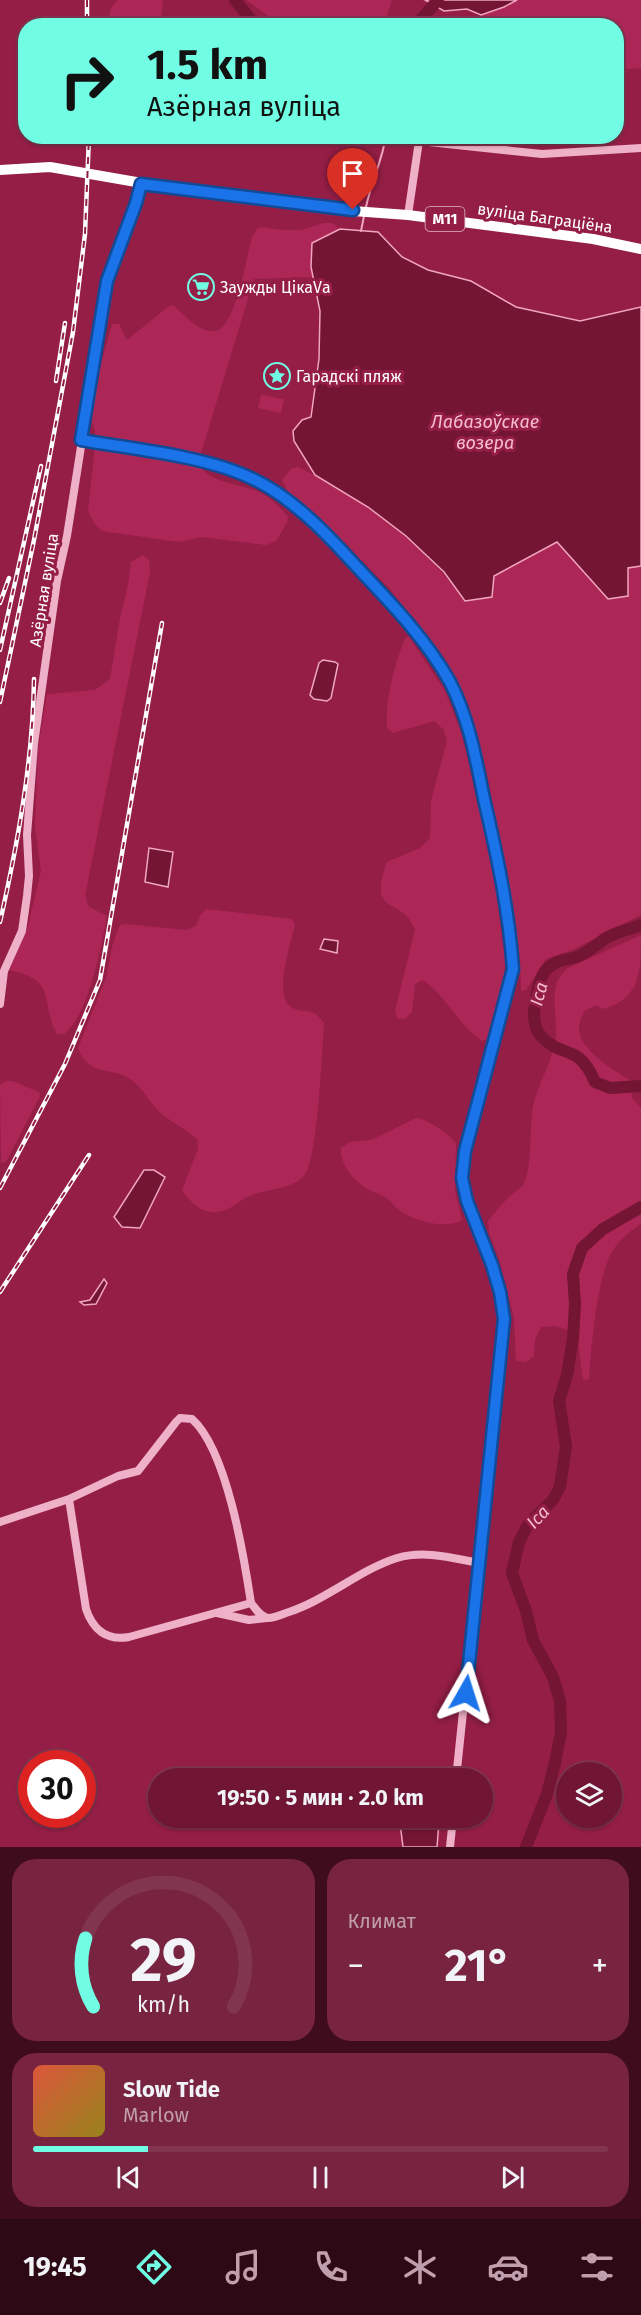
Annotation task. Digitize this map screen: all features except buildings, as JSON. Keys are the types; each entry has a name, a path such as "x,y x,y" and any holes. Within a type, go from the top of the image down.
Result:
{"highway":[{"name":"вуліца Баграціёна","path":"0,170 50,167 88,172 141,184 593,238 641,249"}],"street":[{"path":"408,215 419,144"},
{"path":"447,144 542,154 641,148"},
{"name":"Азёрная вуліца","path":"0,1004 4,971 22,931 29,876 27,835 34,744 57,580 67,536 107,281 141,184"},
{"path":"81,440 209,464 253,479 279,495 316,525 396,609 424,643 449,682 462,709 471,739 498,859 511,939 513,969 465,1151 462,1178 467,1201 492,1265 500,1292 504,1319 457,1768"},
{"path":"0,1522 69,1499 118,1476 138,1471 176,1422 180,1419 192,1419 207,1437 232,1506 251,1603 260,1614 269,1618"},
{"path":"69,1499 86,1609 93,1626 103,1633 120,1639 251,1603"},
{"path":"216,1612 231,1618 249,1620 269,1618 303,1608 380,1565 399,1557 427,1553 479,1563"},
{"path":"450,1847 452,1828"}],"shaded area":[{"path":"118,0 163,0 161,18 109,18 111,8"},
{"path":"246,0 392,0 386,18 271,18"},
{"path":"517,0 641,0 641,68 624,69 624,18 479,18 481,15"},
{"path":"323,223 332,223 340,229 312,243 311,267 314,277 254,279 201,453 203,470 208,474 219,480 262,493 288,517 276,541 266,545 201,537 179,542 102,531 88,511 95,431 91,419 95,386 112,324 119,324 127,340 173,305 198,326 216,331 223,326 235,304 252,237 257,229 261,227 301,230"},
{"path":"261,395 284,399 281,413 258,408"},
{"path":"298,467 346,493 390,524 430,560 465,601 494,576 557,542 608,599 628,568 641,566 641,915 572,950 546,959 526,990 521,991 517,936 486,769 465,702 441,655 389,588 320,518 288,493 282,480 291,469"},
{"path":"143,555 149,560 150,572 85,896 89,907 107,916 87,996 73,1025 64,1034 57,1034 41,986 25,974 9,970 27,930 41,871 35,826 38,750 47,694 95,690 110,679 131,562"},
{"path":"406,637 409,637 445,691 462,735 493,870 505,960 504,980 490,1034 482,1041 436,991 422,980 415,984 412,1012 404,1019 397,1018 395,1011 415,930 403,913 383,899 382,880 387,862 420,848 430,838 431,801 447,741 444,730 434,721 393,733 387,728 392,681"},
{"path":"207,909 292,919 295,925 287,956 283,992 291,1007 314,1013 324,1023 316,1129 308,1168 303,1177 288,1186 255,1194 231,1208 215,1212 201,1209 182,1190 198,1149 197,1139 160,1113 132,1080 120,1074 93,1067 82,1057 78,1048 106,978 113,943 120,925 186,930 196,926 201,914"},
{"path":"641,935 639,971 631,991 625,999 615,1005 602,1009 596,1005 584,1011 579,1025 583,1042 589,1050 630,1080 632,1098 641,1108 641,1224 621,1240 609,1257 596,1309 589,1379 583,1380 577,1333 555,1326 541,1327 535,1339 534,1356 526,1362 516,1361 514,1318 500,1262 489,1233 488,1221 523,1185 526,1178 530,1158 533,1107 552,1055 556,1037 554,1000 561,975 568,968"},
{"path":"6,1081 12,1081 39,1092 40,1096 6,1162 1,1163 0,1085"},
{"path":"416,1118 437,1128 456,1143 455,1191 462,1220 455,1223 430,1223 405,1214 386,1198 359,1183 342,1159 341,1148 350,1142 371,1140"}],"water":[{"path":"425,0 517,0 481,15 467,9 444,11"},
{"name":"Лабазоўскае возера","path":"340,229 378,232 402,257 428,270 471,281 516,307 580,321 641,307 641,566 628,568 628,596 608,599 557,542 494,576 492,597 465,601 444,572 406,536 368,507 315,475 294,441 293,431 302,420 311,417 319,359 320,311 311,267 312,243"},
{"path":"323,660 338,664 331,698 327,701 314,699 310,695 319,663"},
{"path":"149,848 173,852 168,887 145,882"},
{"path":"324,939 338,941 337,953 320,949"},
{"path":"144,1170 154,1170 165,1177 140,1228 122,1227 114,1217"},
{"path":"104,1279 107,1283 96,1304 84,1305 80,1302 90,1300"},
{"path":"401,1828 438,1828 437,1847 403,1847"}],"waterway":[{"path":"235,0 250,18"},
{"path":"422,18 438,0"},
{"path":"366,207 384,144"},
{"path":"361,231 364,216"},
{"name":"Іса","path":"641,925 610,936 583,954 556,962 549,967 539,984 534,1013 535,1026 541,1036 556,1048 582,1061 595,1082 610,1088 641,1086"},
{"name":"Іса","path":"526,1847 547,1794 555,1763 561,1732 560,1701 553,1677 533,1640 526,1611 512,1573 519,1542 529,1523 553,1500 560,1487 566,1446 559,1401 567,1375 573,1339 575,1304 573,1274 582,1248 603,1229 641,1207"}],"railway":[{"path":"87,0 87,18"},
{"path":"0,702 34,540 73,332 85,234 89,144"},
{"path":"56,381 65,323"},
{"path":"0,650 41,466"},
{"path":"0,603 9,578"},
{"path":"0,1188 65,1064 100,980 162,623"},
{"path":"0,922 13,862 28,770 34,679"},
{"path":"0,1292 89,1155"}],"place":[{"name":"Заужды ЦікаVа","path":"201,287"},
{"name":"Гарадскі пляж","path":"277,376"}],"route":[{"path":"353,210 141,184 107,281 81,440 228,469 253,479 279,495 316,525 396,609 424,643 449,682 462,709 498,859 511,939 513,969 509,993 465,1151 462,1178 467,1201 492,1265 500,1292 504,1319 466,1693"}]}
